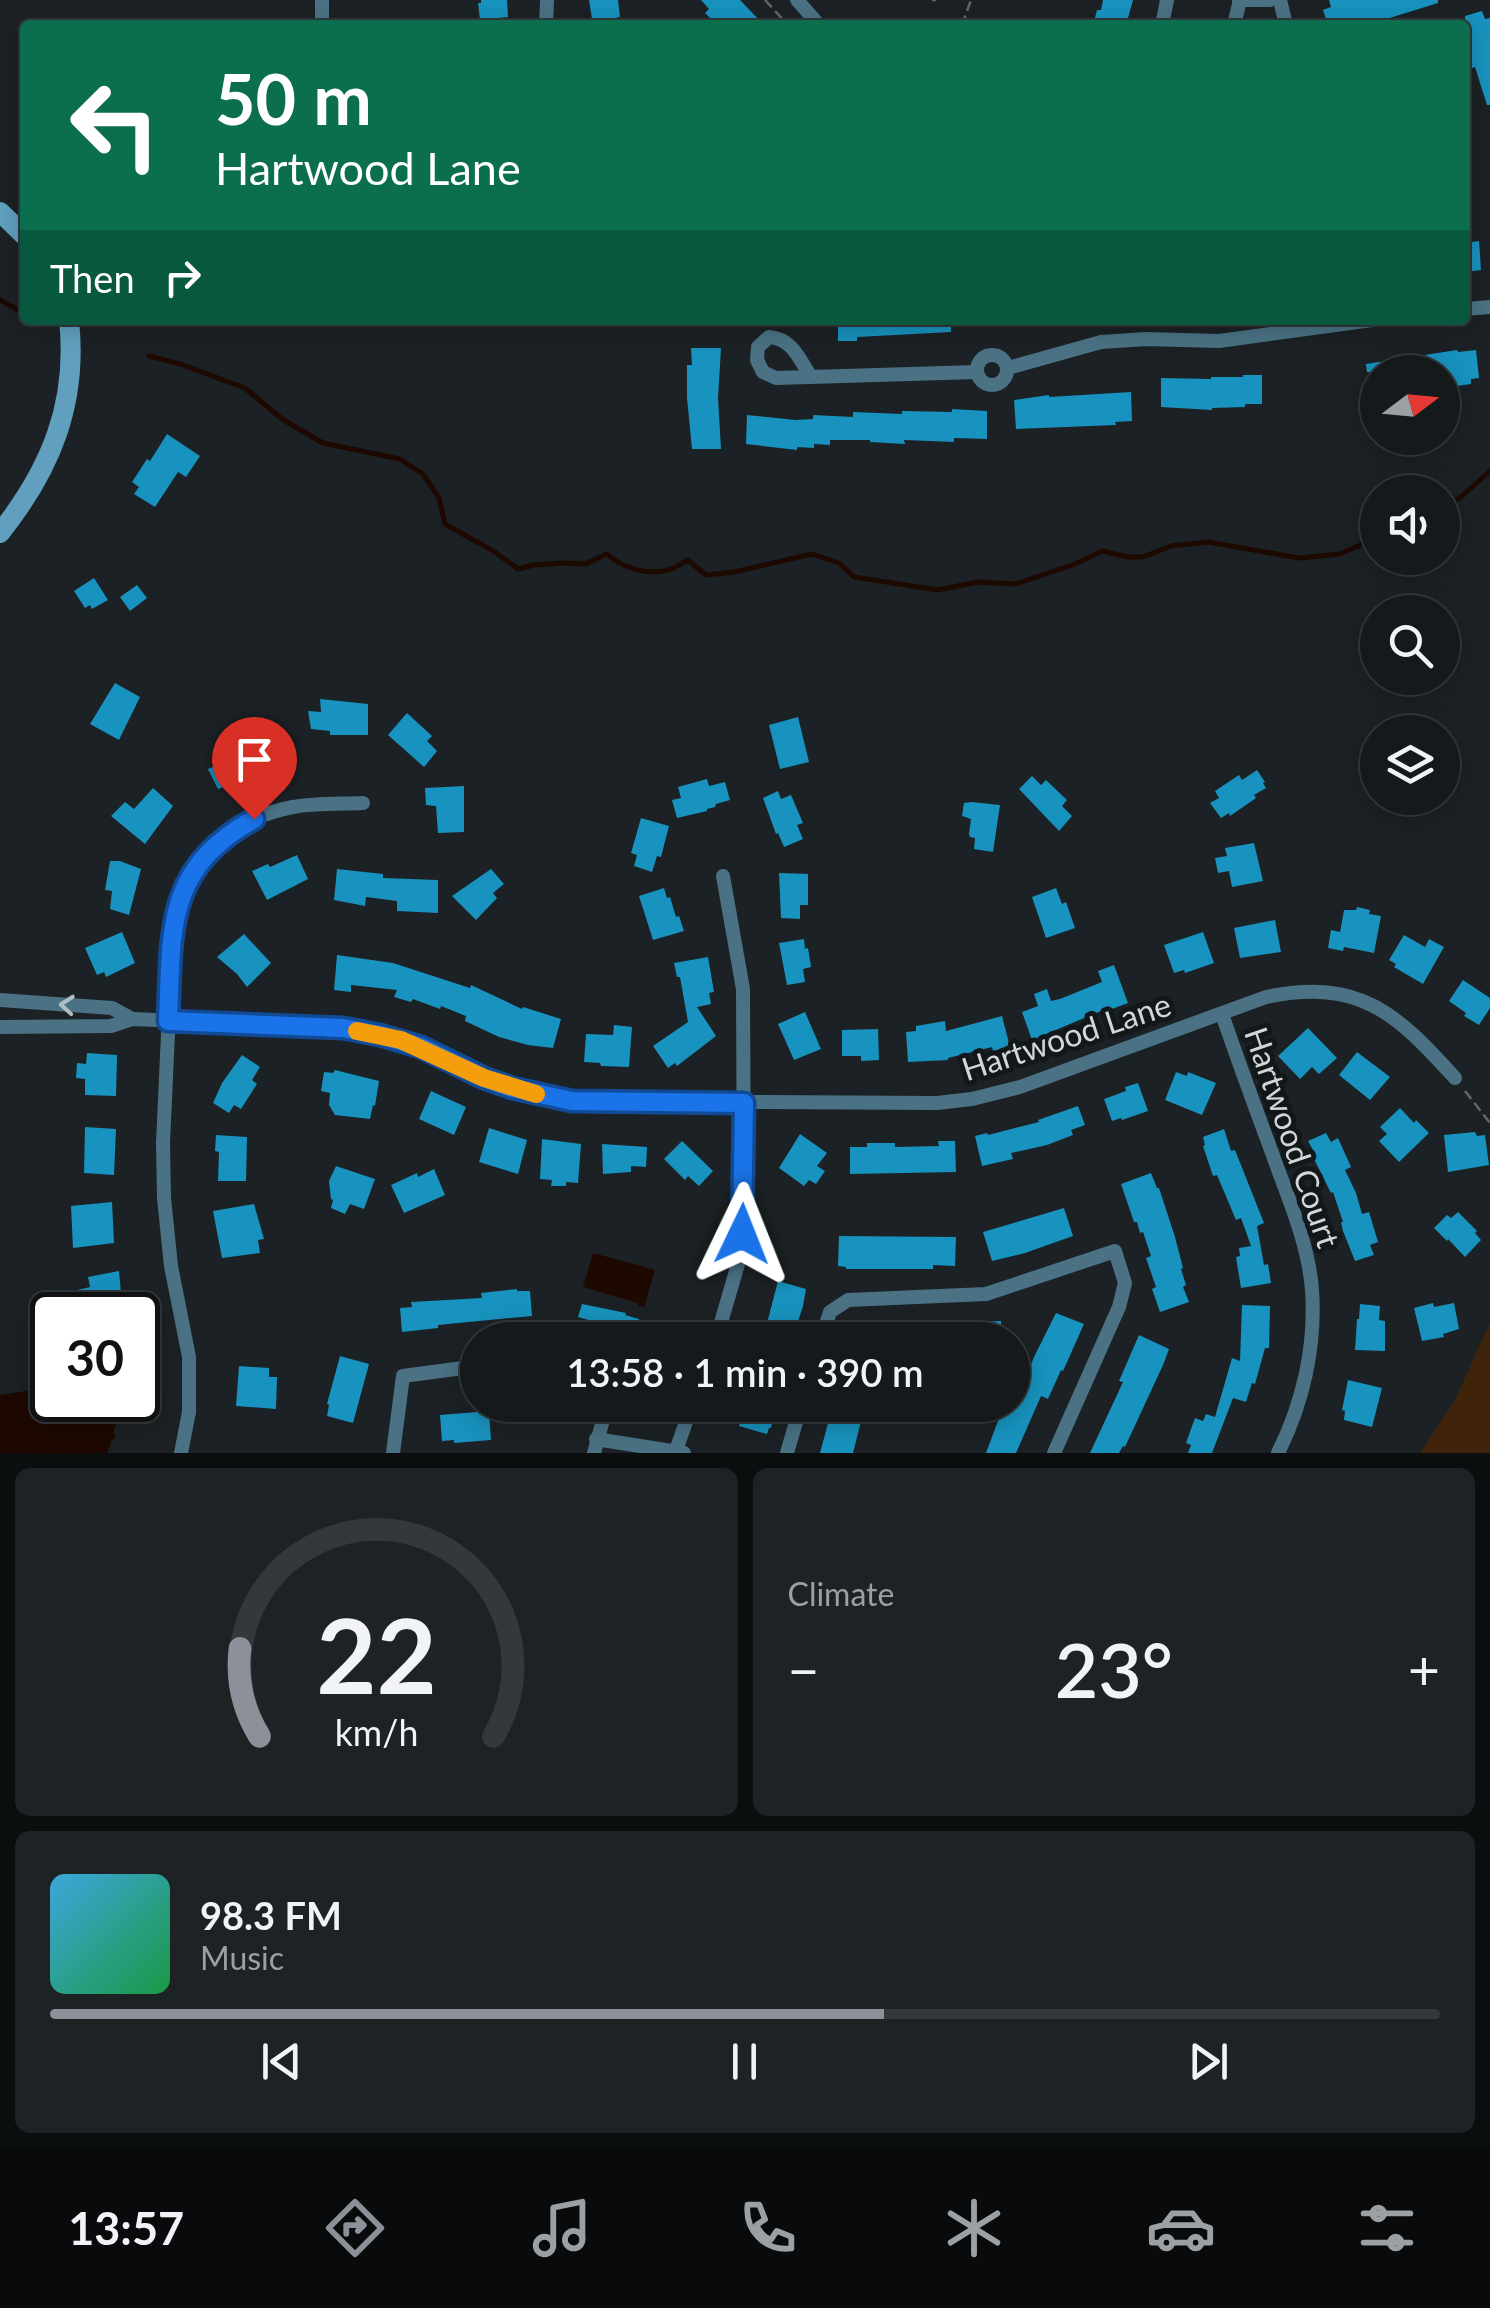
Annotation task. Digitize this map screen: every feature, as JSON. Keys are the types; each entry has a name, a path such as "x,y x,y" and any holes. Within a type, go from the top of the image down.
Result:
{"main road":[{"path":"0,212 20,231"},
{"path":"0,534 36,483 56,439 69,384 69,325"}],"street":[{"path":"797,0 815,20"},
{"path":"1240,0 1270,0"},
{"path":"1008,368 1101,342 1219,341 1317,325"},
{"path":"990,354 1004,360 1008,368 1002,382 994,385 980,379 978,372 978,364 990,354"},
{"path":"811,377 978,372"},
{"path":"181,1453 189,1412 189,1357 171,1266 164,1198 172,925 187,883 208,854 236,829 271,812 296,806 363,804"},
{"path":"722,1322 742,1234 744,1103 744,989 723,876"},
{"name":"Hartwood Lane","path":"0,1028 111,1026 132,1019 343,1028 421,1047 484,1078 555,1099 938,1103 1020,1088 1266,998 1304,991 1356,998 1385,1011 1404,1025 1455,1078"},
{"name":"Hartwood Lane","path":"0,1000 112,1008 132,1019"},
{"name":"Hartwood Court","path":"1222,1014 1298,1225 1312,1289 1304,1384 1278,1453"},
{"path":"827,1322 830,1312 848,1300 986,1294 1116,1251 1124,1282 1119,1306 1054,1453"},
{"path":"392,1453 404,1376 460,1368"},
{"path":"595,1446 678,1452 687,1422"},
{"path":"787,1453 797,1422"}],"path":[{"path":"765,0 783,20"},
{"path":"1455,1078 1490,1123"}],"shaded area":[{"path":"593,1253 655,1270 644,1307 583,1287"},
{"path":"1490,1322 1490,1453 1420,1453 1455,1400"},
{"path":"30,1390 30,1422 117,1422 113,1433 116,1437 107,1453 0,1453 0,1395"}],"building":[{"path":"481,0 507,0 508,17 480,20"},
{"path":"589,0 618,0 617,20 592,20"},
{"path":"701,0 740,0 759,20 712,20 705,13 709,9"},
{"path":"1103,0 1133,0 1127,20 1094,20 1097,10 1101,10"},
{"path":"1329,0 1438,0 1383,20 1326,20 1323,10 1331,7"},
{"path":"1482,11 1485,19 1490,18 1490,105 1475,67 1472,68 1470,20 1465,20 1465,16"},
{"path":"1479,241 1481,270 1470,271 1470,242"},
{"path":"838,325 951,325 951,332 838,341"},
{"path":"691,348 721,348 721,449 692,449 687,398"},
{"path":"1476,350 1479,378 1460,386 1460,355 1424,355"},
{"path":"1262,375 1262,404 1212,410 1161,407 1161,378"},
{"path":"1131,392 1132,421 1016,429 1014,400"},
{"path":"952,409 987,411 987,439 904,440 905,444 830,440 830,445 814,444 814,448 797,450 746,444 747,415 796,420 813,419 813,415 853,417 853,412 902,414"},
{"path":"167,434 200,456 186,477 178,472 155,507 134,494 139,487 132,482"},
{"path":"94,578 108,600 92,609 90,605 85,608 74,591"},
{"path":"137,585 147,598 130,611 120,597"},
{"path":"115,683 140,697 119,740 90,724"},
{"path":"320,699 368,704 368,735 330,735 330,731 311,729 308,711 321,712"},
{"path":"407,713 432,736 427,741 437,751 424,767 388,735"},
{"path":"798,717 809,762 780,769 769,725"},
{"path":"249,745 261,772 218,789 208,769 223,763 220,757"},
{"path":"1257,770 1266,788 1230,816 1229,813 1221,818 1210,803 1219,798 1215,791 1239,775 1242,780"},
{"path":"1032,776 1041,785 1046,780 1067,800 1062,806 1072,816 1059,831 1019,789"},
{"path":"707,779 709,786 725,782 730,800 707,811 677,818 672,800 681,798 678,787"},
{"path":"464,786 464,832 438,833 436,806 426,805 425,788"},
{"path":"153,788 173,806 145,844 111,816 125,802 134,809"},
{"path":"778,791 781,799 791,795 803,823 797,825 803,839 784,847 763,798"},
{"path":"964,803 1000,805 993,852 974,849 975,838 969,834 971,819 962,816"},
{"path":"641,818 669,826 661,857 657,856 652,872 634,866 637,855 631,853"},
{"path":"1254,843 1263,881 1232,887 1229,871 1218,873 1215,858 1227,856 1225,848"},
{"path":"297,855 308,879 267,900 252,871"},
{"path":"110,861 141,869 129,915 110,909 112,891 105,890"},
{"path":"337,869 383,874 383,878 438,880 438,913 397,911 397,901 366,897 365,906 334,900"},
{"path":"491,869 504,884 493,893 497,898 476,920 452,896"},
{"path":"779,873 808,874 808,905 800,905 800,919 781,918"},
{"path":"664,888 684,931 653,940 639,896"},
{"path":"1056,888 1062,904 1066,902 1075,928 1046,938 1032,897"},
{"path":"1357,907 1381,916 1374,953 1328,948 1331,930 1340,932 1344,910"},
{"path":"1275,920 1281,952 1240,958 1234,928"},
{"path":"122,932 135,963 106,977 104,972 97,975 85,948"},
{"path":"1203,932 1214,963 1174,973 1164,945"},
{"path":"244,934 271,963 247,987 217,957"},
{"path":"1404,935 1425,947 1429,939 1444,947 1423,984 1389,960"},
{"path":"804,939 811,967 803,969 805,982 787,985 779,943"},
{"path":"337,955 393,963 470,988 471,985 522,1009 561,1019 553,1048 499,1037 441,1006 440,1009 394,997 397,990 351,985 351,992 334,990"},
{"path":"708,957 714,992 709,993 711,1004 697,1007 716,1036 677,1066 675,1063 668,1068 653,1046 688,1022 674,963"},
{"path":"1114,965 1128,1003 1032,1040 1022,1012 1038,1006 1034,994 1047,989 1051,1001 1060,999 1102,982 1098,971"},
{"path":"1463,980 1490,998 1490,1008 1479,1025 1449,1001"},
{"path":"805,1012 821,1049 794,1060 778,1024"},
{"path":"1002,1016 1010,1047 993,1051 992,1047 948,1060 908,1062 906,1032 916,1031 916,1026 945,1021 946,1031"},
{"path":"614,1025 632,1027 629,1067 584,1062 586,1034 613,1035"},
{"path":"1308,1028 1337,1058 1319,1074 1312,1067 1300,1079 1278,1056"},
{"path":"878,1029 879,1060 842,1056 842,1030"},
{"path":"1357,1052 1390,1077 1370,1100 1339,1075"},
{"path":"87,1053 117,1055 116,1096 85,1095 85,1079 76,1078 77,1063 86,1064"},
{"path":"242,1055 260,1067 252,1080 257,1084 241,1109 234,1105 229,1113 213,1103"},
{"path":"335,1070 379,1081 370,1119 335,1115 329,1105 330,1093 321,1091 324,1072"},
{"path":"1176,1072 1187,1076 1188,1072 1216,1083 1202,1115 1165,1100"},
{"path":"1138,1083 1148,1111 1112,1121 1104,1099"},
{"path":"431,1091 466,1107 454,1135 419,1119"},
{"path":"1078,1106 1085,1125 1071,1130 1073,1135 1011,1153 1013,1159 982,1166 975,1136 1039,1122"},
{"path":"1400,1108 1429,1133 1399,1162 1379,1141 1387,1134 1380,1127"},
{"path":"85,1127 116,1129 114,1175 84,1173"},
{"path":"489,1128 527,1140 518,1174 479,1162"},
{"path":"1224,1129 1264,1223 1257,1226 1271,1283 1241,1288 1236,1257 1240,1256 1239,1248 1251,1246 1241,1218 1236,1220 1217,1175 1213,1176 1203,1146 1203,1137"},
{"path":"1475,1132 1477,1136 1485,1135 1489,1165 1448,1172 1444,1135"},
{"path":"1326,1133 1331,1142 1338,1138 1351,1167 1345,1170 1362,1214 1369,1212 1378,1242 1370,1245 1374,1255 1355,1261 1333,1192 1310,1151 1313,1150 1308,1141"},
{"path":"800,1134 827,1153 817,1166 825,1171 816,1184 809,1180 804,1186 779,1168"},
{"path":"216,1135 247,1137 246,1181 218,1181"},
{"path":"542,1139 581,1144 578,1183 551,1186 552,1180 540,1179"},
{"path":"682,1141 713,1171 699,1186 688,1176 685,1180 664,1159"},
{"path":"938,1141 955,1141 956,1172 850,1174 850,1147 867,1147 867,1143 939,1146"},
{"path":"602,1144 647,1147 646,1167 631,1166 631,1172 603,1174"},
{"path":"336,1166 375,1179 364,1209 350,1204 345,1214 331,1208 329,1181"},
{"path":"434,1169 445,1195 404,1213 391,1185"},
{"path":"1151,1173 1175,1237 1189,1302 1160,1312 1146,1258 1151,1256 1121,1184"},
{"path":"112,1202 114,1243 73,1248 71,1206"},
{"path":"254,1204 264,1239 258,1240 260,1253 222,1258 213,1211"},
{"path":"1064,1208 1073,1236 992,1261 983,1232"},
{"path":"1458,1212 1481,1240 1465,1257 1434,1228 1447,1215 1451,1218"},
{"path":"839,1236 956,1237 955,1266 846,1269 838,1266"},
{"path":"119,1271 121,1292 77,1292 90,1287 88,1277"},
{"path":"778,1281 806,1289 798,1322 767,1322"},
{"path":"530,1291 532,1316 402,1332 400,1308 412,1307 411,1302 482,1298 481,1293"},
{"path":"1433,1303 1434,1307 1454,1303 1459,1329 1422,1341 1414,1308"},
{"path":"582,1304 639,1319 592,1322 578,1317"},
{"path":"1360,1304 1380,1306 1379,1320 1385,1321 1385,1351 1355,1350"},
{"path":"1242,1305 1270,1306 1269,1348 1265,1348 1246,1402 1233,1398 1212,1453 1188,1453 1191,1445 1186,1443 1195,1418 1203,1421 1206,1414 1215,1417 1232,1358 1240,1361"},
{"path":"1056,1313 1084,1324 1048,1399 1041,1396 1030,1421 1030,1367"},
{"path":"1139,1335 1169,1349 1163,1365 1125,1447 1119,1453 1090,1453 1123,1382 1119,1381"},
{"path":"340,1356 369,1364 353,1423 327,1416"},
{"path":"239,1366 269,1368 269,1377 277,1377 276,1409 236,1406"},
{"path":"1348,1380 1382,1388 1372,1427 1344,1420"},
{"path":"460,1413 460,1422 490,1422 491,1440 442,1441 440,1415"},
{"path":"740,1422 772,1422 767,1434 739,1426"},
{"path":"828,1422 861,1422 853,1453 820,1453"},
{"path":"998,1422 1030,1422 1016,1453 986,1453"}],"waterway":[{"path":"0,300 20,311"},
{"path":"149,356 245,388 282,419 323,443 400,459 423,474 439,498 445,524 518,569 585,564 607,554 626,566 649,572 667,570 688,560 706,575 812,554 839,563 854,577 938,590 978,582 1016,584 1102,551 1143,557 1171,546 1208,542 1299,558 1340,554 1360,545"},
{"path":"1460,498 1490,471"}],"slow traffic":[{"path":"357,1031 421,1047 484,1078 536,1094"}],"route":[{"path":"254,819 222,840 187,883 172,925 168,1021 343,1028 380,1035 421,1047 484,1078 555,1099 744,1103 742,1234"}]}
